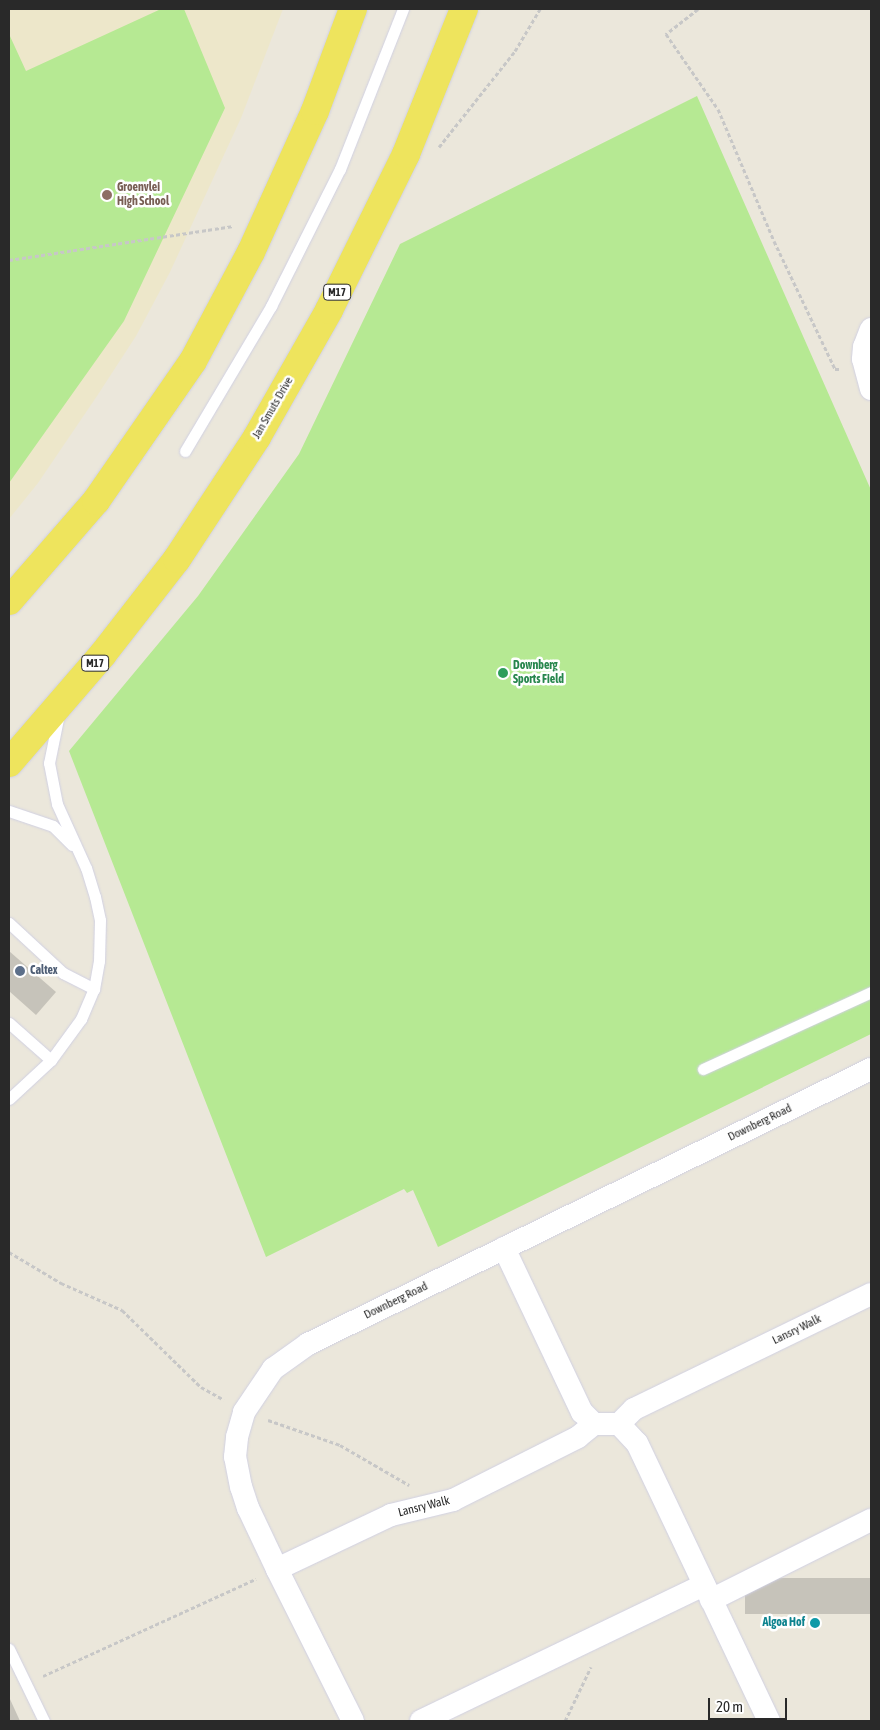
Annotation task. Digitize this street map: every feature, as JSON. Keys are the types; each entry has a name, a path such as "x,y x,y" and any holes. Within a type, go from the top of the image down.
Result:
{"main road":[{"path":"9,602 96,501 193,361 251,220 315,111 353,9"},
{"name":"Jan Smuts Drive","path":"9,763 103,654 177,559 257,437 329,310 406,154 464,9"}],"street":[{"path":"868,380 864,347 870,331"},
{"name":"Downberg Road","path":"353,1721 248,1508 235,1457 244,1412 273,1369 308,1344 871,1069"},
{"path":"504,1248 582,1412 594,1424 619,1424 637,1443 769,1721"},
{"name":"Lansry Walk","path":"619,1424 634,1409 871,1294"},
{"name":"Lansry Walk","path":"277,1569 391,1515 445,1503 578,1437 594,1424"},
{"path":"421,1721 871,1520"}],"lane":[{"path":"185,451 271,306 335,178 403,9"},
{"path":"9,1099 51,1060 81,1019 94,989 100,961 100,920 86,868 58,804 50,763 62,701"},
{"path":"9,811 54,826 76,848"},
{"path":"9,923 63,972 94,989"},
{"path":"703,1069 871,992"},
{"path":"9,1023 51,1060"},
{"path":"9,1649 44,1721"}],"path":[{"path":"698,9 666,34 718,108 774,241 835,368 868,380"},
{"path":"9,260 234,226 251,220"},
{"path":"231,233 234,226 251,220"},
{"path":"9,1252 61,1283 122,1310 201,1387 244,1412 340,1445 445,1503"},
{"path":"26,1684 277,1569"},
{"path":"565,1721 594,1664"}],"shaded area":[{"name":"Groenvlei High School","path":"9,9 283,9 241,118 170,272 136,336 38,483 9,519"}],"green space":[{"name":"Groenvlei High School","path":"161,9 184,9 225,108 124,321 9,483 9,34 26,71"},
{"name":"Downberg Sports Field","path":"697,96 871,490 871,1034 438,1247 413,1190 407,1193 404,1189 266,1257 69,751 198,596 299,454 400,244"}],"building":[{"name":"Caltex","path":"9,951 56,992 36,1015 9,991"},
{"path":"745,1578 871,1578 871,1614 745,1614"},
{"path":"9,1697 20,1721 9,1721"}],"place":[{"name":"Groenvlei High School","path":"107,195"},
{"name":"Downberg Sports Field","path":"503,673"},
{"name":"Caltex","path":"20,971"},
{"name":"Algoa Hof","path":"815,1623"}]}
